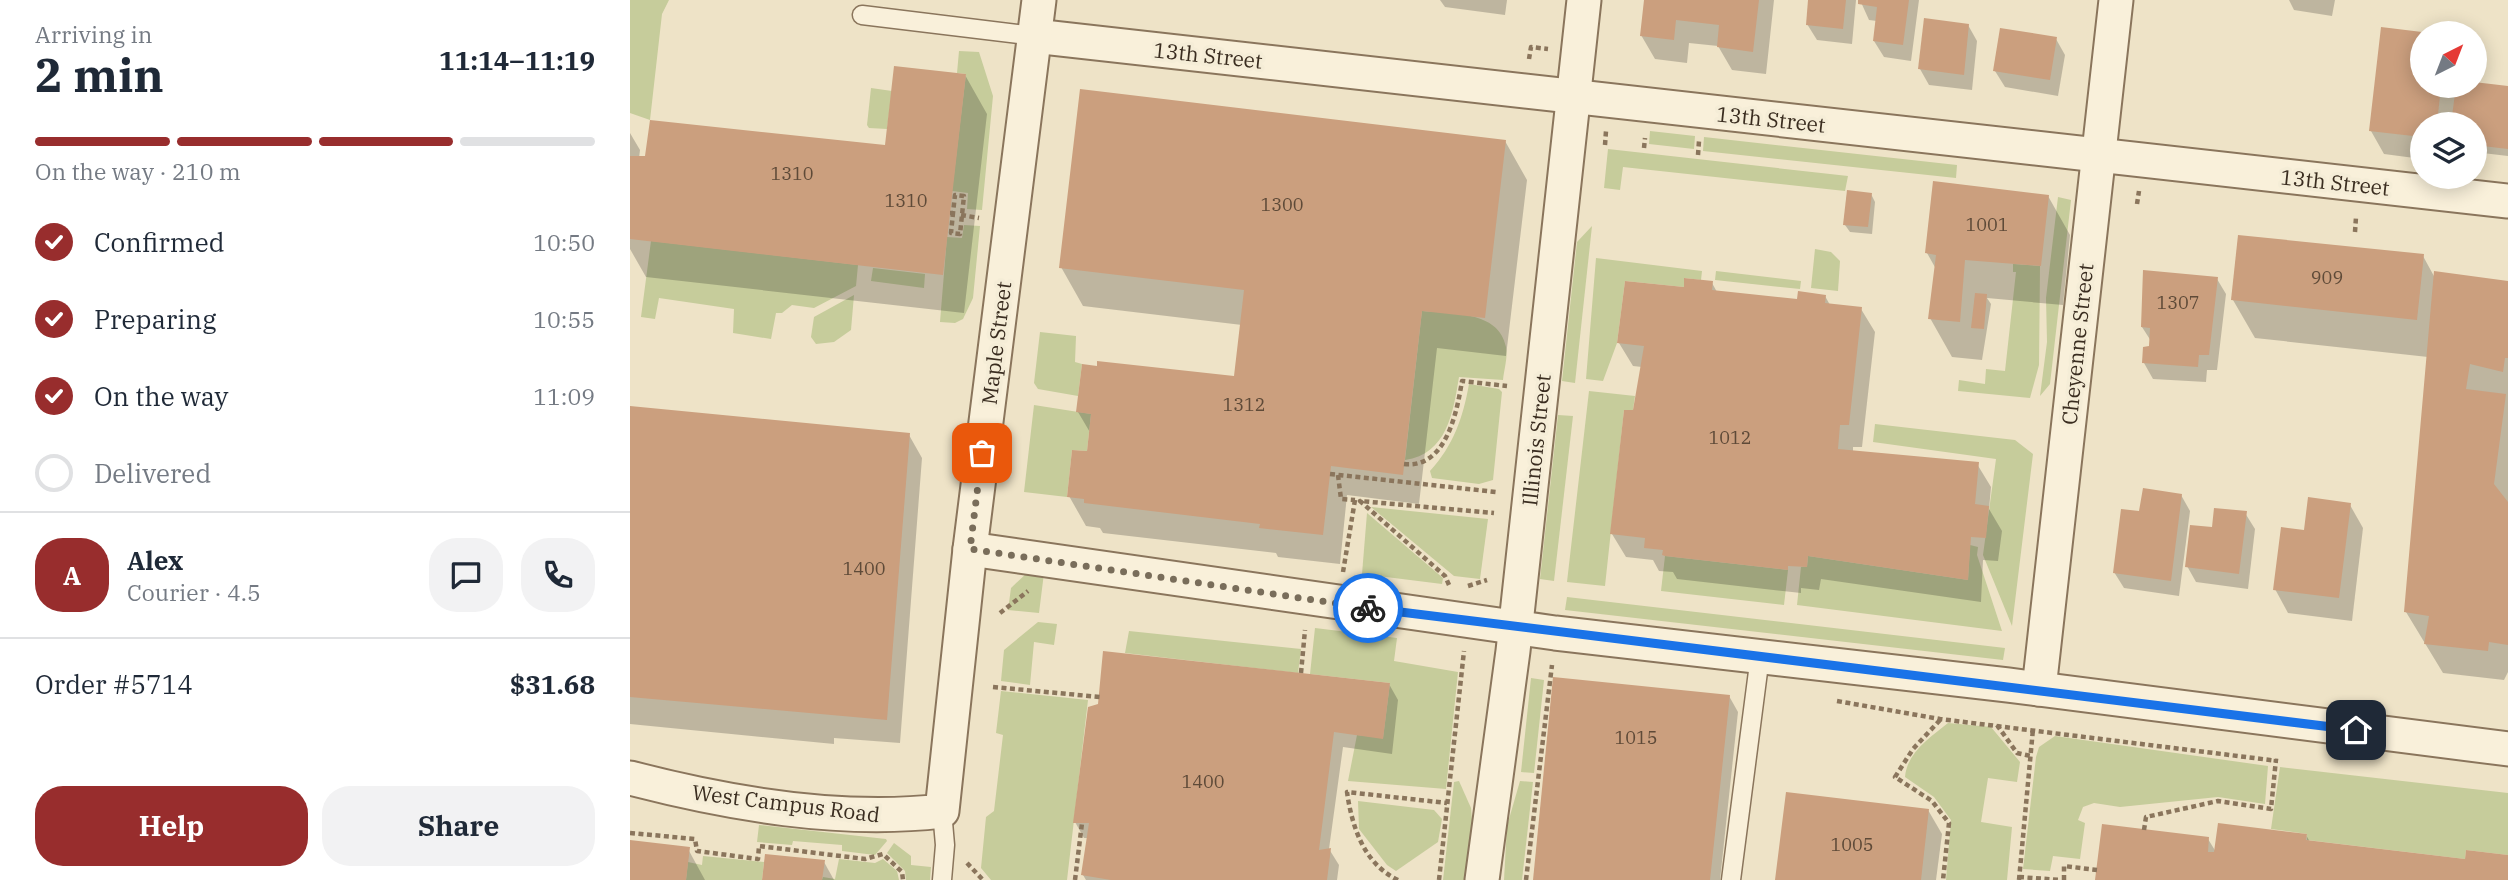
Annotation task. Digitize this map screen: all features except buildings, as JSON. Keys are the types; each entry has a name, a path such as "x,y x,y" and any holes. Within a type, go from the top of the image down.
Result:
{"street":[{"name":"Maple Street","path":"942,811 970,549 1039,0"},
{"name":"Illinois Street","path":"1482,880 1515,628 1584,0"},
{"name":"Cheyenne Street","path":"2039,689 2116,0"},
{"name":"13th Street","path":"1034,36 2508,201"},
{"path":"970,549 1515,628 2039,689 2508,749"},
{"name":"West Campus Road","path":"630,778 738,800 835,813 878,816 942,811"}],"lane":[{"path":"862,15 1034,36"},
{"path":"1731,880 1760,656"},
{"path":"942,811 945,845 942,880"}],"path":[{"path":"1531,47 1549,49"},
{"path":"955,195 964,196 961,215 960,234 951,233 955,195"},
{"path":"2355,232 2357,212"},
{"path":"961,215 987,219"},
{"path":"1404,464 1415,466 1434,455 1446,438 1456,417 1462,381 1507,386"},
{"path":"1330,474 1496,492"},
{"path":"1338,475 1341,499 1494,513"},
{"path":"1343,572 1357,501"},
{"path":"1357,501 1445,576 1452,590"},
{"path":"1301,673 1305,629"},
{"path":"1439,880 1464,649"},
{"path":"1526,880 1553,657"},
{"path":"993,687 1100,697"},
{"path":"1835,701 1940,719 2277,761 2271,809 2218,801 2146,817 2144,830"},
{"path":"1940,719 1913,749 1895,777 1932,801 1949,823 1943,880"},
{"path":"1997,725 2017,754 2031,755"},
{"path":"2033,729 2019,878 2062,880 2064,866 2096,870"},
{"path":"1398,880 1391,879 1362,846 1351,819 1348,792 1447,803"},
{"path":"1074,880 1082,823"},
{"path":"630,833 695,839 697,851 758,859 759,846 865,859 883,854 902,872 903,880"}],"green space":[{"path":"630,0 669,0 662,14 650,120 630,113"},
{"path":"959,51 979,52 993,96 982,210 967,209 968,193 952,191 966,74 957,73"},
{"path":"871,88 892,91 887,129 869,128 867,125"},
{"path":"1650,131 1695,136 1694,149 1649,144"},
{"path":"1704,137 1957,165 1956,178 1703,151"},
{"path":"1608,149 1848,176 1845,191 1623,167 1620,190 1604,188"},
{"path":"2058,197 2071,200 2050,384 2040,396 2047,342 2046,298"},
{"path":"964,225 980,226 973,298 963,319 955,323 940,322 947,237 962,238"},
{"path":"1592,226 1575,383 1562,381 1577,242"},
{"path":"651,241 858,265 856,286 814,308 792,305 782,313 776,313 771,339 733,333 734,309 659,298 655,319 641,317"},
{"path":"1815,249 1831,252 1840,261 1838,291 1811,288"},
{"path":"1596,258 1702,271 1701,280 1685,278 1684,287 1625,281 1617,343 1603,381 1586,379"},
{"path":"2013,264 2040,266 2039,365 2030,398 1958,391 1959,380 1985,384 1986,369 2005,371 2016,272 2013,272"},
{"path":"873,268 925,274 924,288 871,281"},
{"path":"1716,271 1801,281 1800,289 1715,280"},
{"path":"854,295 851,330 834,342 816,344 811,337 814,317"},
{"path":"1422,311 1459,314 1484,320 1502,335 1506,359 1503,380 1459,377 1450,418 1439,441 1430,450 1405,460"},
{"path":"1040,332 1076,336 1075,362 1082,364 1078,396 1038,389 1034,383"},
{"path":"1469,384 1499,389 1502,392 1493,480 1479,484 1432,478 1430,471 1445,452 1456,431"},
{"path":"1589,391 1635,396 1633,410 1624,410 1605,586 1567,582"},
{"path":"1034,405 1091,414 1087,451 1072,450 1067,497 1024,492"},
{"path":"1558,415 1573,416 1554,581 1540,579"},
{"path":"1875,424 2015,440 2033,454 2012,626 1983,555 1996,459 1873,442"},
{"path":"1371,507 1488,519 1480,579 1454,576"},
{"path":"1367,513 1443,578 1442,584 1362,574"},
{"path":"1970,545 1978,547 1977,555 2002,631 1797,605 1801,567 1807,567 1808,556 1968,580"},
{"path":"1665,556 1788,570 1784,605 1661,591"},
{"path":"1030,570 1044,573 1039,613 1008,610 1011,588"},
{"path":"1567,597 2005,648 2003,660 1565,610"},
{"path":"1038,622 1057,624 1054,645 1034,642 1030,685 1001,681 1004,650"},
{"path":"1315,628 1397,638 1394,661 1458,672 1446,789 1348,781 1357,735 1383,738 1390,683 1310,674"},
{"path":"1129,631 1301,649 1298,673 1125,653"},
{"path":"1531,678 1544,680 1534,773 1521,772"},
{"path":"1001,691 1088,700 1067,880 991,880 981,868 986,817 994,811 1003,735 996,733"},
{"path":"1948,723 1991,727 2020,762 2017,782 1988,778 1981,822 2012,827 2007,880 1946,880 1951,820 1934,797 1905,777 1915,753"},
{"path":"2055,736 2268,766 2265,804 2218,797 2120,807 2094,803 2083,807 2078,820 2085,823 2080,859 2053,856 2050,871 2023,869 2036,757 2039,747"},
{"path":"2280,767 2508,793 2508,855 2466,850 2465,859 2307,840 2307,834 2271,829"},
{"path":"1459,781 1471,808 1472,820 1465,880 1443,880 1454,782"},
{"path":"1520,781 1533,782 1522,880 1504,880 1507,826"},
{"path":"1358,801 1434,810 1442,819 1438,842 1396,871 1387,865 1359,829"},
{"path":"759,825 887,841 875,855 842,851 842,845 793,841 792,845 757,842"},
{"path":"894,843 911,856 911,865 931,867 930,880 906,880 905,871 887,853"},
{"path":"703,856 764,862 762,880 686,880 688,862 702,865"},
{"path":"839,859 875,863 883,859 897,871 899,880 822,880 823,877 835,879"}],"way so far":[{"path":"982,453 970,549 1368,608"}],"route":[{"path":"1368,608 2356,730"}]}
